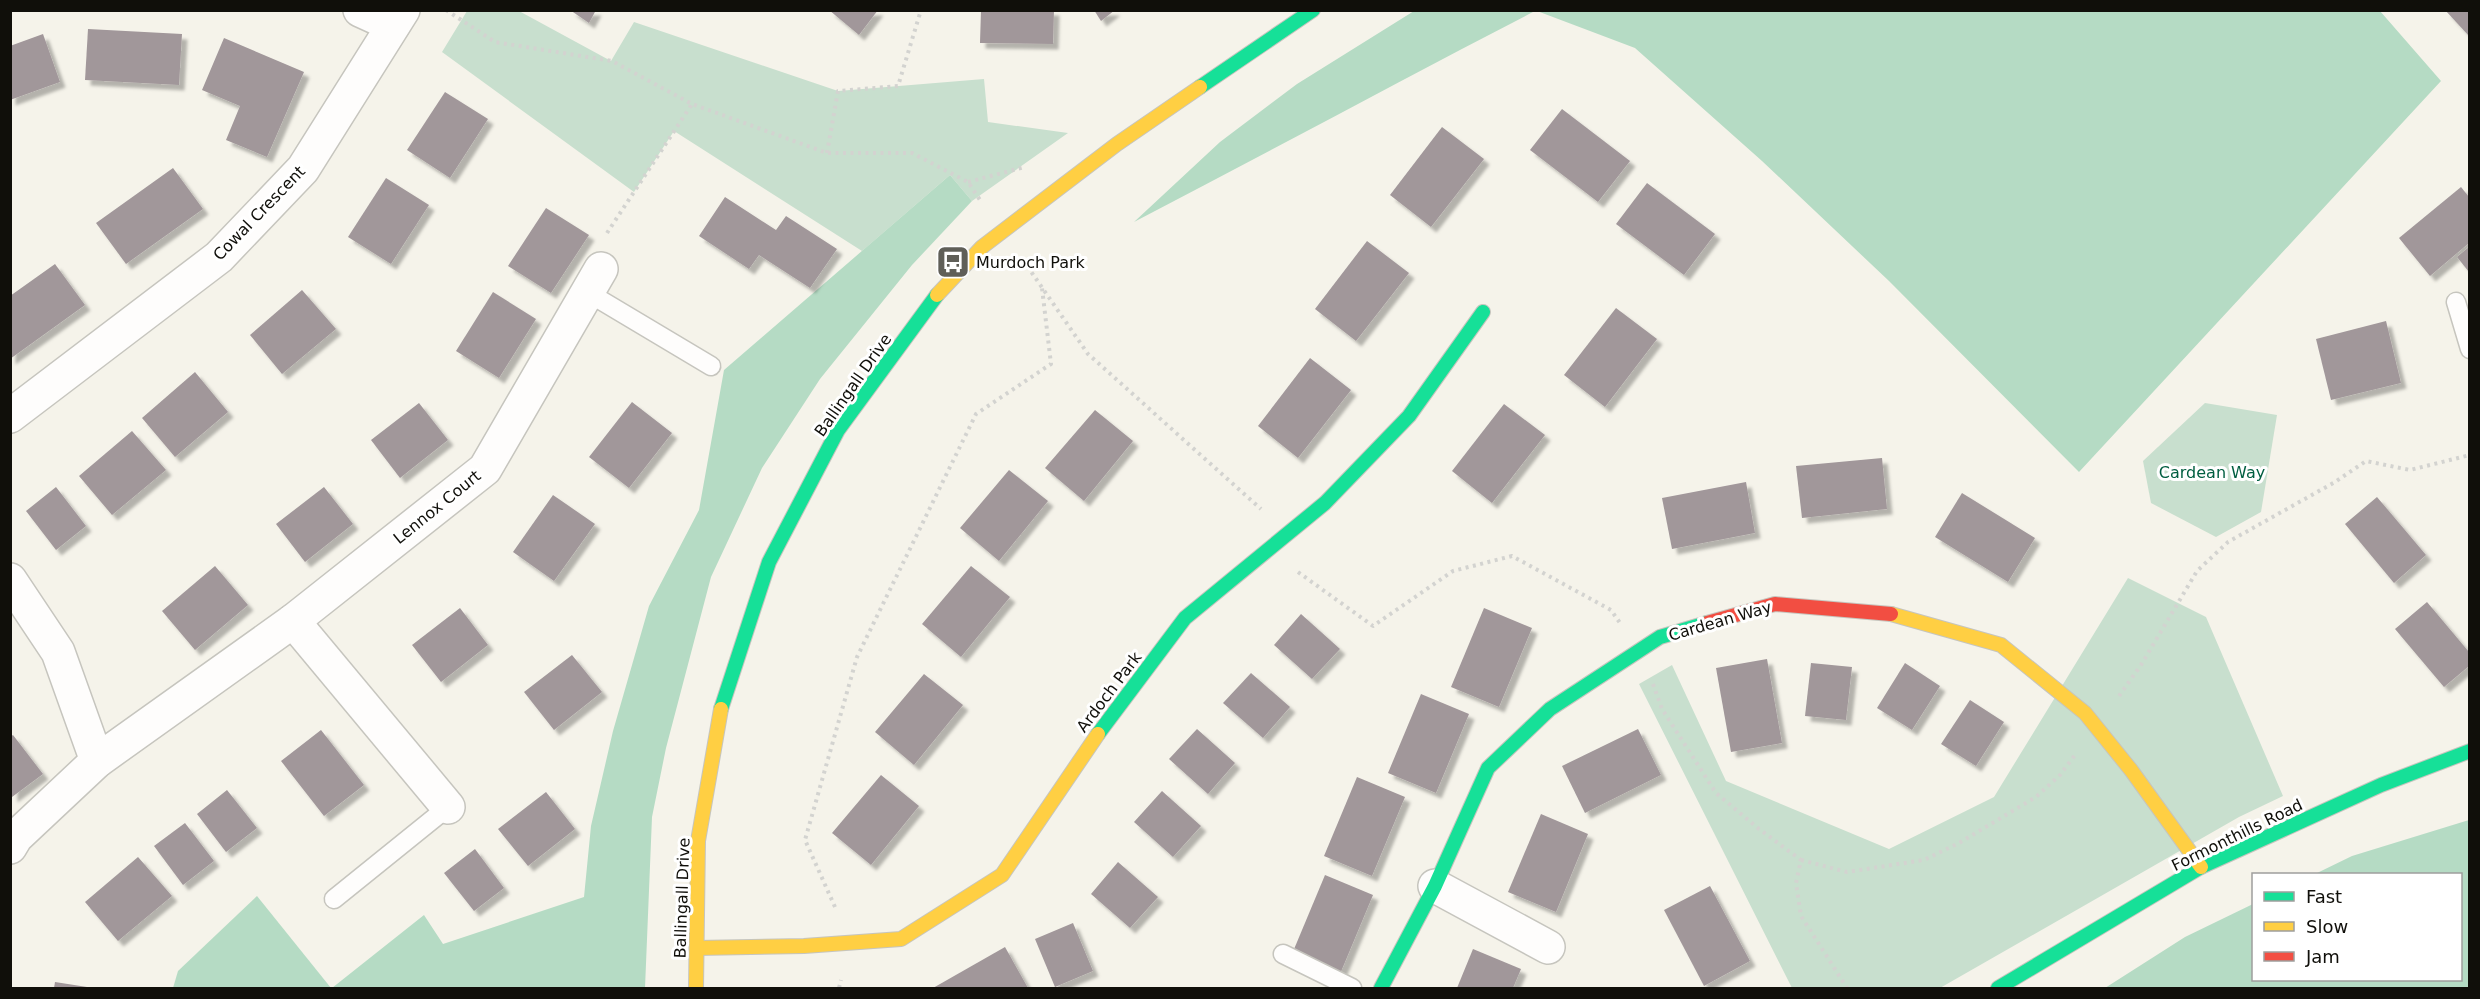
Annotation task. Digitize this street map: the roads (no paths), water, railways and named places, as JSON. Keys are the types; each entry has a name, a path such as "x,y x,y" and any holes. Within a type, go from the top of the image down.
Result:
{"street":[{"path":"360,10 398,18"},
{"name":"Ballingall Drive","path":"696,988 698,841 721,708 769,562 838,430 939,292 982,247 1117,144 1313,10"},
{"name":"Cowal Crescent","path":"10,416 219,257 303,169 398,18"},
{"name":"Lennox Court","path":"10,847 16,837 97,761 293,621 485,469 594,280"},
{"name":"Ardoch Park","path":"697,948 901,939 1002,875 1079,759 1185,618 1325,503 1409,416 1483,312"},
{"path":"10,580 58,652 97,761"},
{"name":"Cardean Way","path":"1381,988 1435,886 1488,768 1550,709 1660,637 1775,604 1896,614 2001,645 2085,713 2131,770 2201,867"},
{"path":"293,621 448,807"},
{"name":"Formonthills Road","path":"1998,988 2201,867 2380,785 2469,751"},
{"path":"1435,886 1548,947"}],"lane":[{"path":"594,280 711,366"},
{"path":"2456,302 2469,349"},
{"path":"334,899 448,807"},
{"path":"1283,954 1352,988"}],"place":[{"name":"Murdoch Park","path":"953,262"}]}
